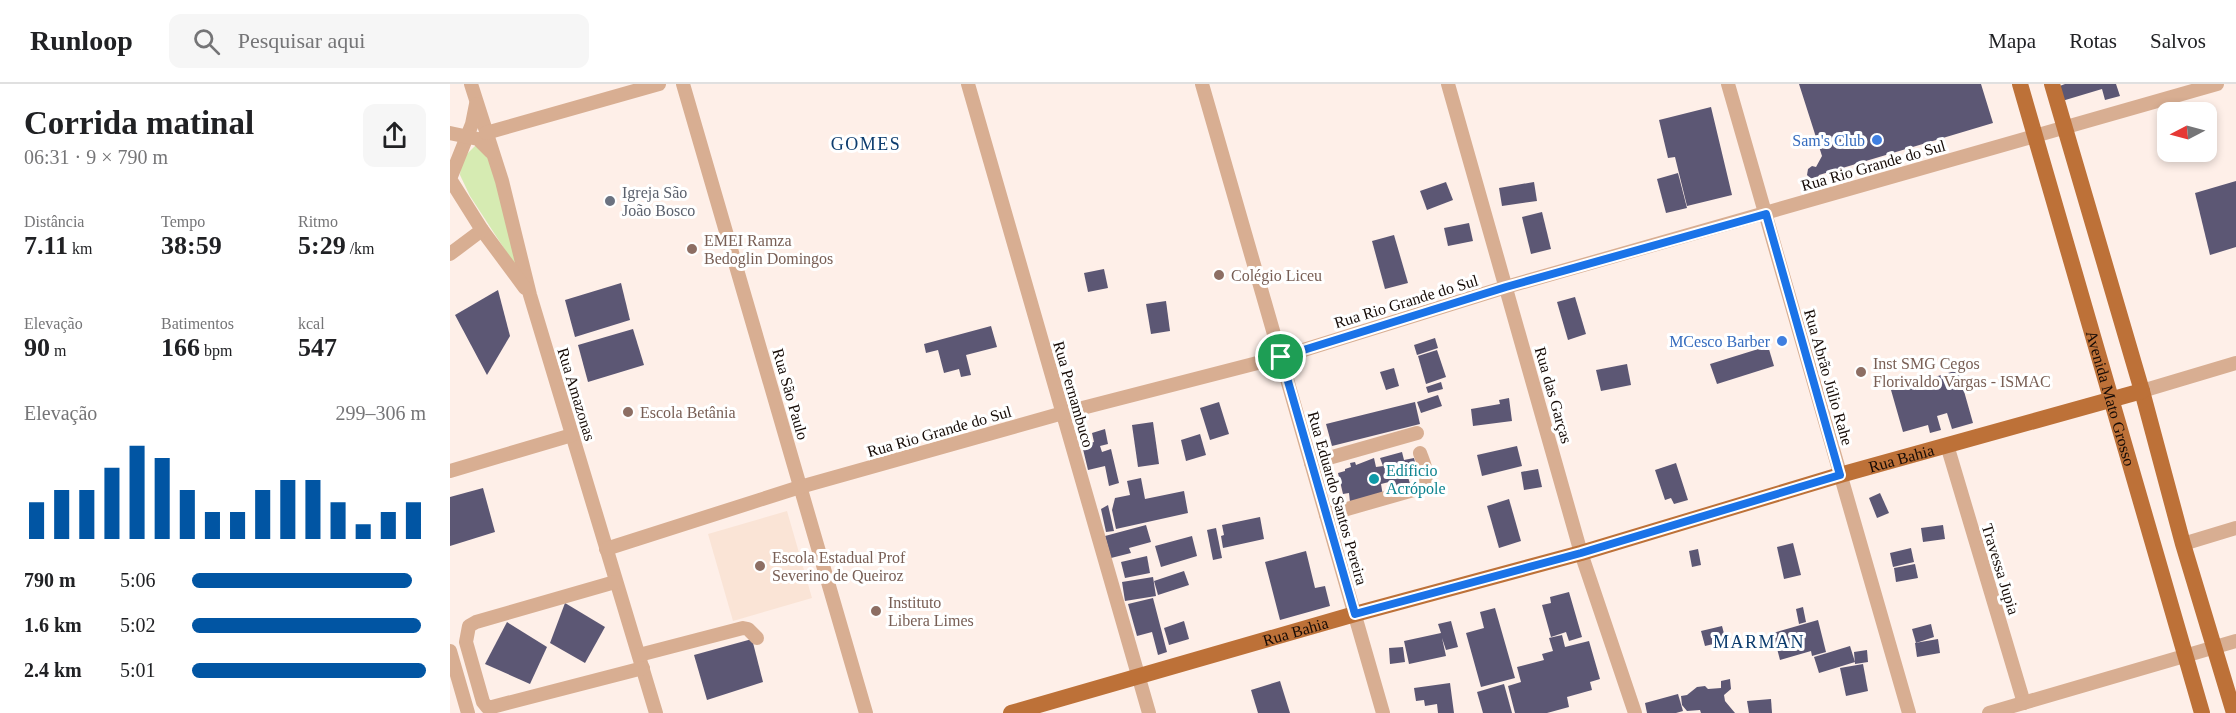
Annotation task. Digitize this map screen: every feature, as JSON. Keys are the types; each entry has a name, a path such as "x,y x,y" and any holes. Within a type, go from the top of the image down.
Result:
{"main road":[{"name":"Avenida Mato Grosso","path":"2020,84 2202,713"},
{"name":"Avenida Mato Grosso","path":"2052,84 2142,391 2183,544 2234,713"},
{"name":"Rua Bahia","path":"1011,713 1355,614 1581,553 1840,475 2142,391"}],"street":[{"name":"Rua Amazonas","path":"471,84 496,158 530,295 656,713"},
{"path":"486,133 659,84"},
{"name":"Rua São Paulo","path":"683,84 866,713"},
{"name":"Rua Pernambuco","path":"968,84 1149,713"},
{"name":"Rua das Garças","path":"1448,84 1581,553 1635,713"},
{"name":"Rua Abrão Júlio Rahe","path":"1728,84 1908,713"},
{"name":"Rua Rio Grande do Sul","path":"606,549 800,487 1063,412 1281,357 1506,287 2217,84"},
{"name":"Rua Eduardo Santos Pereira","path":"1207,85 1281,357 1383,713"},
{"path":"476,102 472,124 450,179 482,230 530,295"},
{"path":"450,134 478,139 486,144 496,158"},
{"path":"450,254 482,230"},
{"name":"Rua Bahia","path":"2142,391 2236,363"},
{"path":"1311,463 1417,433"},
{"path":"450,471 572,435"},
{"name":"Travessa Jupia","path":"1947,445 2024,703"},
{"path":"1326,515 1424,488 1427,482 1426,473 1420,453"},
{"path":"2183,544 2236,528"},
{"path":"615,582 476,622 469,626 466,642 483,702 487,707 641,662 743,628 748,629 757,638"},
{"path":"1989,713 2236,641"},
{"path":"450,651 468,713"}],"shaded area":[{"name":"Escola Estadual Prof Severino de Queiroz","path":"787,511 812,598 733,621 708,534"}],"green space":[{"path":"476,145 487,154 522,276 470,196 460,175 461,164"}],"building":[{"name":"Sam's Club","path":"1799,84 1981,84 1993,123 1811,179 1807,175 1808,169 1812,166 1816,167 1822,156"},
{"path":"2065,84 2116,84 2120,96 2105,100 2102,89 2062,101 2057,87"},
{"path":"1711,107 1732,195 1687,206 1675,157 1668,158 1659,120"},
{"path":"1678,173 1687,208 1666,213 1657,179"},
{"path":"2236,181 2236,247 2210,255 2195,193"},
{"path":"1446,182 1453,200 1427,210 1420,191"},
{"path":"1534,182 1537,201 1502,206 1499,188"},
{"path":"1542,212 1551,249 1531,254 1522,217"},
{"path":"1469,223 1473,241 1448,246 1444,228"},
{"path":"1394,235 1408,283 1385,289 1372,241"},
{"path":"1104,269 1108,288 1088,292 1084,273"},
{"path":"621,283 630,320 575,337 565,300"},
{"path":"498,290 510,336 487,375 455,315"},
{"path":"1575,297 1586,334 1568,340 1557,302"},
{"path":"1166,301 1170,331 1151,334 1146,304"},
{"path":"991,326 997,347 966,355 971,375 961,377 959,369 944,373 938,350 926,353 924,344"},
{"path":"633,329 644,365 588,382 578,345"},
{"path":"1435,338 1438,348 1417,355 1414,345"},
{"path":"1768,346 1774,366 1717,384 1710,364"},
{"path":"1437,350 1446,377 1426,384 1418,356"},
{"path":"1627,364 1631,385 1601,391 1596,370"},
{"path":"1394,368 1399,386 1386,390 1380,372"},
{"path":"1958,370 1973,423 1952,429 1947,413 1937,416 1941,430 1930,433 1928,425 1903,432 1891,390"},
{"path":"1441,382 1443,389 1428,393 1426,387"},
{"path":"1438,395 1442,406 1421,413 1417,402"},
{"path":"1509,398 1512,421 1473,426 1471,409 1500,404 1499,400"},
{"path":"1219,402 1229,434 1210,440 1200,408"},
{"path":"1415,402 1420,424 1332,446 1326,424"},
{"path":"1153,422 1159,464 1138,467 1132,425"},
{"path":"1105,429 1108,444 1100,446 1102,452 1111,449 1119,483 1109,486 1105,466 1088,470 1082,445 1094,442 1092,433"},
{"path":"1200,434 1206,455 1186,461 1181,440"},
{"path":"1517,446 1522,466 1482,476 1477,455"},
{"name":"Edificio Acrópole","path":"1402,452 1404,460 1414,458 1418,474 1408,477 1411,487 1391,491 1389,482 1381,484 1383,496 1350,502 1349,493 1343,494 1338,473 1351,467 1350,463 1355,462 1356,465 1374,458 1376,467 1383,466 1380,458"},
{"path":"1676,463 1688,500 1674,504 1671,498 1665,500 1655,470"},
{"path":"1538,469 1542,487 1524,490 1521,472"},
{"path":"1141,478 1145,499 1184,491 1188,513 1116,529 1112,510 1115,498 1130,495 1127,481"},
{"path":"483,488 495,532 450,546 450,497"},
{"path":"1880,493 1889,513 1877,518 1869,498"},
{"path":"1509,499 1521,541 1499,548 1487,506"},
{"path":"1108,505 1114,531 1106,532 1101,509"},
{"path":"1260,517 1264,539 1223,548 1222,525"},
{"path":"1146,525 1151,542 1129,548 1131,553 1111,558 1105,536"},
{"path":"1943,525 1945,539 1923,542 1921,528"},
{"path":"1216,528 1222,558 1213,560 1207,530"},
{"path":"1192,536 1197,556 1161,567 1155,546"},
{"path":"1793,543 1801,575 1784,579 1777,547"},
{"path":"1911,548 1914,562 1893,567 1890,553"},
{"path":"1698,549 1701,565 1692,567 1689,551"},
{"path":"1306,551 1315,588 1325,586 1330,606 1280,620 1265,562"},
{"path":"1147,556 1150,573 1125,578 1121,562"},
{"path":"1915,564 1918,578 1896,582 1894,568"},
{"path":"1184,571 1189,585 1158,595 1154,581"},
{"path":"1153,577 1156,596 1125,601 1122,582"},
{"path":"1569,592 1582,637 1569,641 1566,632 1551,637 1542,605 1551,603 1550,597"},
{"path":"1153,598 1167,652 1158,655 1152,632 1137,636 1128,604"},
{"path":"565,603 605,627 585,663 550,643"},
{"path":"1803,607 1806,622 1799,624 1796,609"},
{"path":"1495,608 1515,678 1481,687 1466,633 1484,628 1480,612"},
{"path":"1818,620 1826,652 1812,656 1811,651 1780,660 1773,633"},
{"path":"1184,621 1189,639 1169,645 1164,628"},
{"path":"1451,621 1458,647 1446,650 1442,638 1446,656 1409,664 1404,641 1441,633 1438,624"},
{"path":"507,622 547,647 530,684 485,664"},
{"path":"1931,624 1934,637 1916,643 1912,629"},
{"path":"1722,626 1726,641 1705,646 1701,631"},
{"path":"1562,635 1565,647 1589,641 1600,679 1590,682 1592,690 1567,697 1569,707 1547,713 1515,713 1508,686 1521,682 1517,667 1544,660 1542,654 1553,651 1549,638"},
{"path":"752,639 763,682 707,700 694,655"},
{"path":"1938,639 1940,653 1917,657 1915,643"},
{"path":"1850,646 1855,662 1819,673 1814,657"},
{"path":"1403,647 1405,662 1390,664 1389,648"},
{"path":"1867,650 1868,662 1855,664 1854,652"},
{"path":"1863,664 1868,691 1846,696 1840,668"},
{"path":"1730,679 1731,689 1724,695 1725,701 1735,713 1687,711 1682,705 1681,696 1687,695 1697,687 1721,688 1721,681"},
{"path":"1280,681 1290,713 1258,713 1251,690"},
{"path":"1450,683 1454,713 1438,713 1437,704 1425,706 1424,700 1416,701 1414,688"},
{"path":"1504,684 1512,713 1483,713 1477,692"},
{"path":"1678,694 1683,711 1647,713 1645,703"},
{"path":"1771,699 1772,713 1749,713 1747,701"}],"place":[{"name":"Sam's Club","path":"1877,140"},
{"name":"Igreja São João Bosco","path":"610,201"},
{"name":"EMEI Ramza Bedoglin Domingos","path":"692,249"},
{"name":"Colégio Liceu","path":"1219,275"},
{"name":"MCesco Barber","path":"1782,341"},
{"name":"Inst SMG Cegos Florivaldo Vargas - ISMAC","path":"1861,372"},
{"name":"Escola Betânia","path":"628,412"},
{"name":"Edificio Acrópole","path":"1374,479"},
{"name":"Escola Estadual Prof Severino de Queiroz","path":"760,566"},
{"name":"Instituto Libera Limes","path":"876,611"}],"district":[{"name":"GOMES","path":"866,144"},
{"name":"MARMAN","path":"1759,642"}],"route":[{"path":"1766,214 1840,475 1581,553 1355,614 1281,357 1506,287 1766,214"}]}
